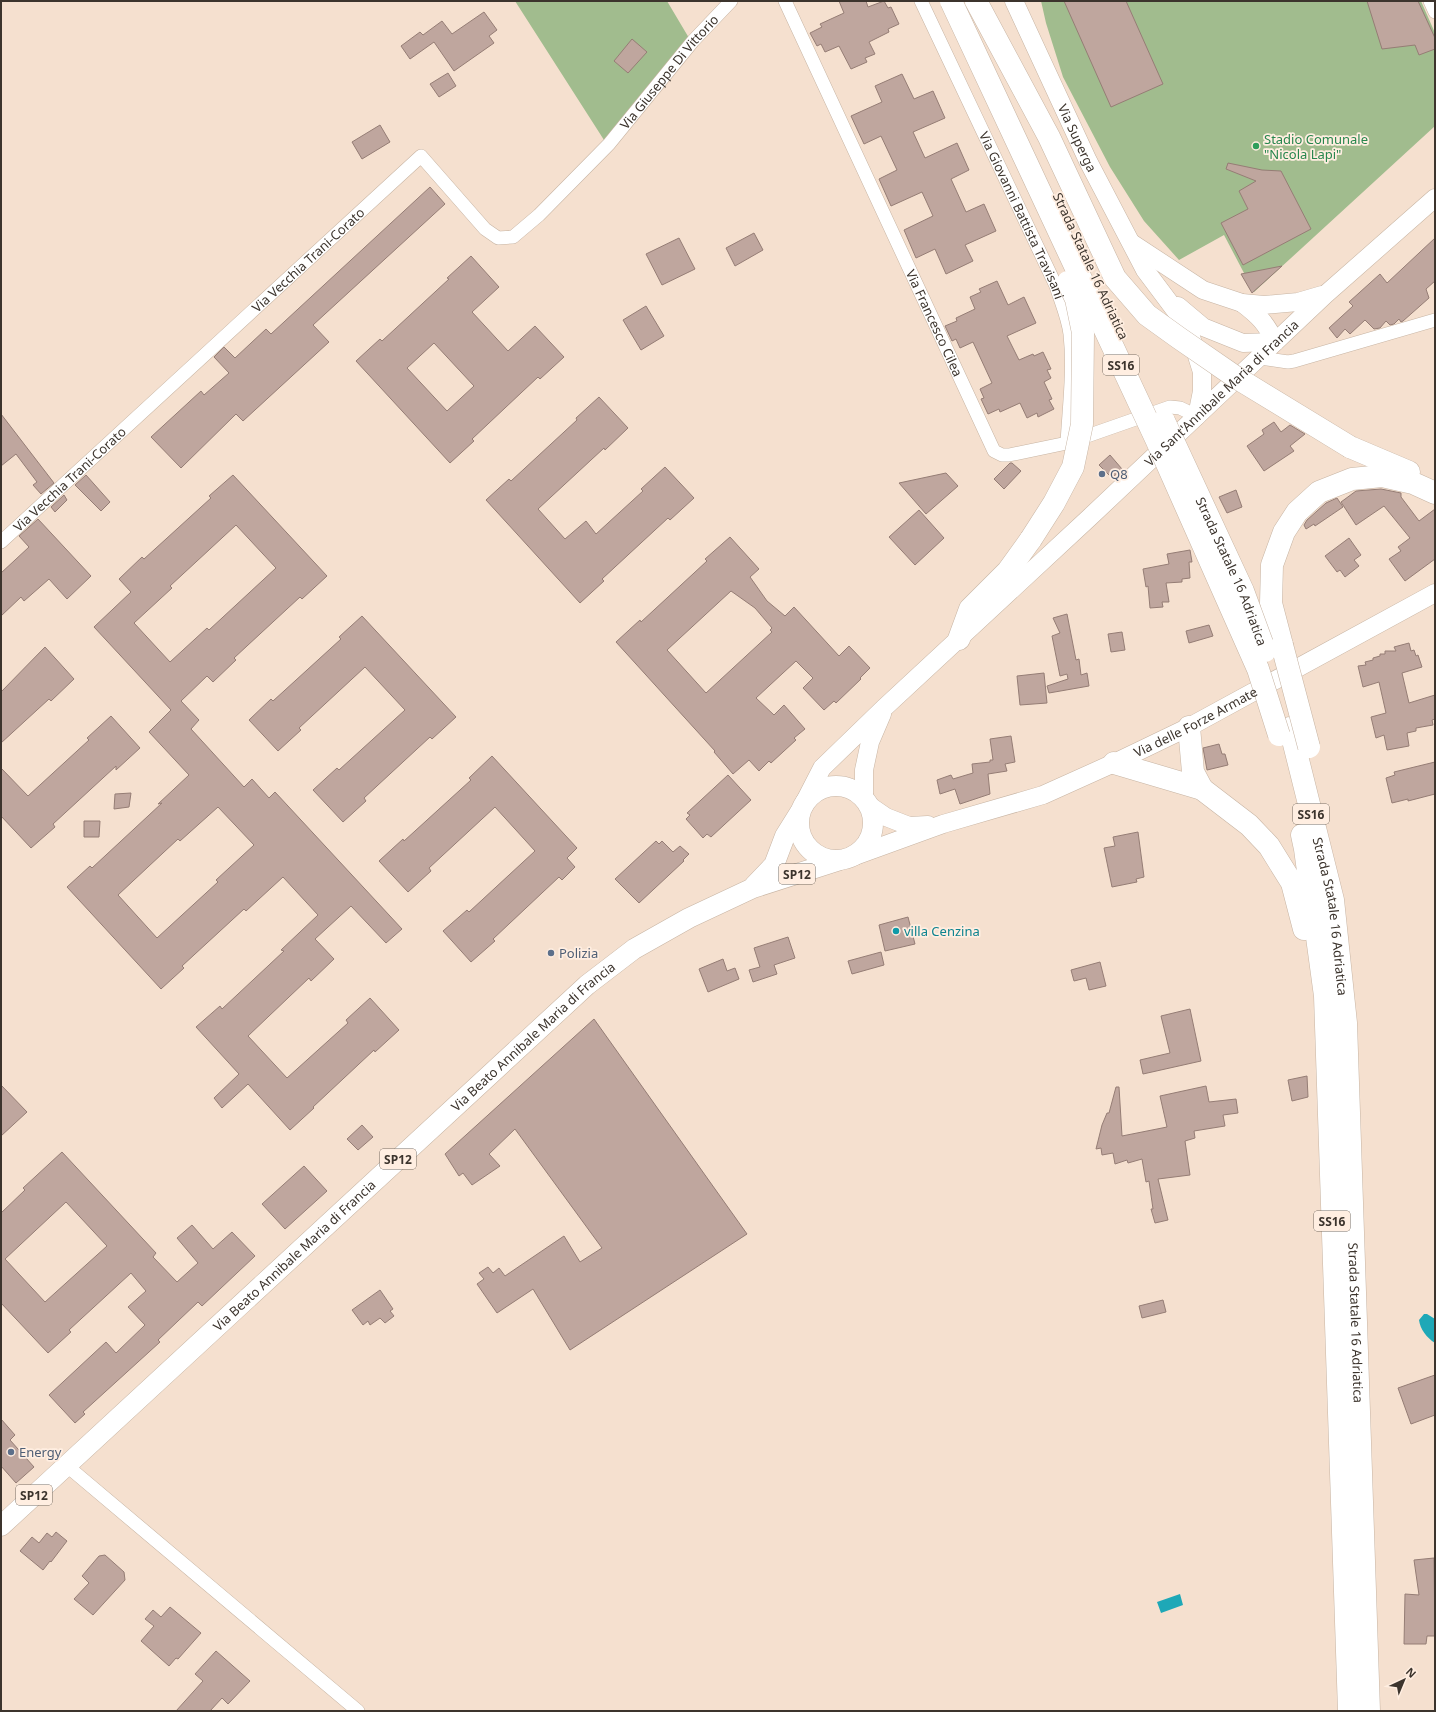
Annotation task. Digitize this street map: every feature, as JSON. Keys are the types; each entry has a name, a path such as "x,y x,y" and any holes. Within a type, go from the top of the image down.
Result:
{"highway":[{"name":"Strada Statale 16 Adriatica","path":"951,1 1169,468 1258,669 1284,732 1333,900 1346,1023 1369,1711"},
{"name":"Strada Statale 16 Adriatica","path":"967,1 1243,591 1268,658 1284,732 1305,849 1324,996 1349,1711"},
{"path":"976,1 1049,137 1116,278 1147,315 1237,378 1350,447 1412,473 1435,479"},
{"name":"SS16","path":"959,639 970,609 1008,571 1054,503 1073,467 1082,424 1083,333 1076,299 983,104 975,53"},
{"name":"SS16","path":"1333,900 1328,834 1309,747 1271,603 1272,565 1284,532 1297,512 1319,492 1352,479 1382,476 1413,483 1435,493"},
{"name":"SS16","path":"1189,727 1192,772 1202,789"},
{"name":"SS16","path":"1114,763 1202,789 1249,825 1269,846 1292,883 1303,925 1320,1116 1330,1149"}],"main road":[{"path":"834,785 845,786 856,790 867,802 874,818 874,830 862,851 846,859 828,859 817,855 808,847 801,836 799,824 803,806 813,793 823,787 834,785"},
{"name":"Via Beato Annibale Maria di Francia","path":"753,888 774,865 785,836 803,806"},
{"name":"Via Beato Annibale Maria di Francia","path":"1,1526 587,985 634,948 689,918 753,888 846,859"}],"street":[{"name":"Via Giuseppe Di Vittorio","path":"609,144 693,40 731,1"},
{"name":"Via Francesco Cilea","path":"785,1 994,451 1002,455 1067,443 1170,407 1180,408 1197,416"},
{"name":"Via Giovanni Battista Travisani","path":"921,1 1056,286 1070,334 1070,390 1067,443"},
{"name":"Via Superga","path":"1014,1 1082,148 1146,270 1165,296 1191,337 1202,372 1202,392 1197,416"},
{"name":"Via Superga","path":"1023,1 1028,30"},
{"path":"1430,1 1435,12"},
{"name":"Via Vecchia Trani-Corato","path":"1,542 422,156 485,229 498,238 513,237 526,228 609,144"},
{"name":"Via Sant'Annibale Maria di Francia","path":"803,806 822,768 884,708 1260,358 1326,294 1435,198"},
{"name":"Via Superga","path":"1132,243 1203,290 1242,303 1264,305 1298,302 1326,294"},
{"name":"Via Superga","path":"1165,296 1203,327 1243,343 1275,342 1267,325 1258,314 1242,303"},
{"path":"1260,358 1288,362 1294,361 1435,320"},
{"name":"Via delle Forze Armate","path":"846,859 943,824 1043,795 1114,763 1189,727 1435,593"},
{"path":"867,802 864,770 865,763 870,742 884,708"},
{"name":"Via delle Forze Armate","path":"867,802 886,817 909,826 943,824"},
{"path":"66,1465 358,1711"}],"green space":[{"path":"515,1 667,1 689,38 604,140"},
{"name":"Stadio Comunale \"Nicola Lapi\"","path":"1041,1 1421,1 1435,33 1435,126 1254,292 1224,235 1179,260 1144,221 1110,167 1063,77 1046,23"}],"water":[{"path":"1424,1314 1427,1314 1435,1319 1435,1343 1429,1339 1422,1330 1419,1320"},
{"path":"1180,1594 1183,1605 1161,1613 1157,1602"}],"building":[{"path":"839,1 866,1 868,7 884,1 888,8 891,7 899,24 888,29 889,32 869,42 875,54 865,58 867,62 851,69 839,46 825,52 821,44 817,46 810,33 822,27 820,24 844,13"},
{"path":"1064,1 1126,1 1163,84 1111,107"},
{"path":"1367,1 1418,1 1435,38 1435,49 1419,55 1415,45 1382,49"},
{"path":"484,12 497,30 489,36 494,43 454,71 434,42 410,59 401,46 420,32 423,35 442,21 452,34"},
{"path":"632,39 647,52 628,73 614,61"},
{"path":"448,73 456,86 439,97 430,84"},
{"path":"902,74 914,99 933,91 945,118 913,132 925,158 957,143 969,170 951,179 966,212 984,204 996,231 965,245 973,261 946,274 935,249 916,258 904,230 933,216 922,192 891,206 879,179 897,170 881,136 864,144 851,116 882,102 875,86"},
{"path":"380,125 390,142 362,159 352,142"},
{"path":"1228,163 1262,170 1281,171 1311,229 1243,265 1221,223 1248,209 1239,191 1256,181 1226,169"},
{"path":"430,187 445,204 313,325 329,342 243,421 236,414 181,468 151,437 201,391 204,395 229,373 214,357 224,347 235,358 266,329 271,334"},
{"path":"754,233 763,250 735,266 726,248"},
{"path":"679,238 695,269 662,285 646,254"},
{"path":"1435,238 1435,281 1426,289 1429,298 1401,322 1399,319 1394,324 1390,325 1386,321 1380,328 1374,329 1365,320 1350,334 1345,329 1337,338 1329,328 1353,306 1349,302 1380,274 1387,283"},
{"path":"471,256 499,287 472,312 508,351 535,326 564,357 540,379 538,377 472,439 474,441 450,463 356,361 380,339 382,341 449,279 447,278","holes":["434,343 474,386 447,411 407,368"]},
{"path":"1282,266 1252,293 1241,274"},
{"path":"997,281 1008,305 1024,297 1036,323 1007,336 1019,360 1033,354 1034,356 1043,352 1051,369 1047,370 1051,378 1044,382 1052,399 1049,400 1054,409 1038,417 1037,413 1027,418 1020,403 1000,412 999,409 988,414 981,399 984,398 980,389 992,383 973,342 960,348 956,339 952,341 945,326 957,321 956,318 975,309 970,297 981,292 979,289"},
{"path":"646,306 664,336 641,350 623,320"},
{"path":"599,397 628,428 538,509 565,539 586,521 596,534 643,491 641,489 665,467 694,498 670,520 668,518 602,579 604,581 580,603 486,500 509,479 511,481 577,420 576,418"},
{"path":"1,414 54,483 41,494 33,485 37,482 16,454 1,466"},
{"path":"1274,422 1281,432 1290,425 1305,434 1290,446 1294,451 1264,471 1247,446 1264,434 1262,430"},
{"path":"1110,455 1122,469 1112,478 1099,465"},
{"path":"1010,463 1021,471 1004,489 994,479"},
{"path":"946,473 958,486 926,514 899,483"},
{"path":"86,475 110,502 101,511 75,485"},
{"path":"233,475 327,576 302,599 300,597 234,658 236,660 213,682 207,676 181,701 199,720 191,729 244,787 252,779 269,798 275,792 402,929 386,943 351,906 315,939 334,959 311,981 309,978 248,1036 287,1078 348,1023 346,1020 370,998 399,1030 375,1052 374,1050 290,1130 248,1084 222,1108 214,1098 239,1074 196,1027 220,1006 222,1009 284,951 281,950 318,915 283,877 246,911 244,909 182,966 184,968 161,989 67,887 90,866 92,868 162,803 158,804 189,775 149,732 171,710 94,627 131,592 119,579 142,557 144,559 211,498 209,496","holes":["236,525 276,568 209,630 207,628 170,662 134,623 172,588 170,586","218,807 254,845 216,880 218,882 157,938 118,895 178,839 180,841"]},
{"path":"1381,489 1401,493 1401,497 1419,521 1435,509 1435,559 1405,581 1389,559 1401,551 1398,547 1410,538 1384,506 1356,525 1341,502 1356,491"},
{"path":"1236,490 1242,507 1227,513 1219,497"},
{"path":"64,495 67,500 55,512 51,507"},
{"path":"1337,498 1343,507 1315,526 1314,524 1306,529 1304,525 1307,520 1326,503"},
{"path":"919,510 944,538 915,565 889,537"},
{"path":"38,519 91,576 67,599 49,579 24,601 21,597 1,616 1,573 29,547 19,536"},
{"path":"730,537 759,569 750,577 767,601 785,616 794,607 839,656 849,646 870,668 860,678 861,679 836,703 834,701 824,710 803,688 813,678 796,661 756,698 774,715 784,705 805,729 794,738 796,740 771,763 769,761 759,771 749,760 733,774 714,752 715,751 616,642 640,620 641,622 707,561 705,559","holes":["731,591 755,608 772,628 770,630 772,632 706,693 667,650"]},
{"path":"1349,538 1361,555 1354,560 1359,566 1345,577 1340,570 1337,572 1325,556"},
{"path":"1190,550 1192,562 1189,562 1190,578 1182,579 1182,582 1166,583 1169,602 1162,602 1163,607 1150,608 1148,586 1146,587 1143,569 1169,564 1167,554"},
{"path":"1067,614 1076,660 1079,659 1081,675 1087,673 1089,686 1049,693 1047,686 1068,679 1067,674 1060,676 1052,636 1060,633 1053,618"},
{"path":"362,616 456,717 432,739 430,737 364,798 366,801 343,822 313,790 337,768 339,770 405,710 365,667 299,728 301,730 278,751 249,720 271,699 273,701 341,639 339,637"},
{"path":"1209,625 1213,636 1189,643 1186,631"},
{"path":"1122,632 1125,650 1111,652 1108,634"},
{"path":"1409,643 1411,651 1414,650 1416,656 1418,655 1422,667 1402,673 1409,703 1435,695 1435,719 1432,720 1433,725 1416,728 1416,731 1407,733 1409,746 1387,750 1384,735 1376,738 1371,717 1386,713 1379,682 1363,687 1358,666 1366,665 1365,662 1373,660 1373,658 1380,656 1380,654 1385,654 1385,651 1396,651 1394,647"},
{"path":"45,647 74,679 51,701 49,699 1,743 1,692"},
{"path":"1044,673 1047,703 1020,705 1017,676"},
{"path":"111,716 140,748 116,770 116,766 53,824 55,827 31,848 1,816 1,768 28,796 89,740 87,738"},
{"path":"1011,736 1015,762 1005,764 1007,771 988,774 990,794 960,804 955,789 940,794 937,780 951,775 953,779 973,773 972,764 990,762 990,760 993,760 990,739"},
{"path":"1219,744 1222,754 1225,754 1228,765 1207,770 1203,748"},
{"path":"492,756 577,848 567,858 575,867 562,880 559,877 493,939 495,941 471,962 443,931 467,910 469,912 535,851 495,807 429,868 431,871 408,892 379,861 403,839 404,841 471,780 469,778"},
{"path":"1435,762 1435,794 1408,801 1408,799 1392,803 1386,778 1395,775 1394,772"},
{"path":"728,775 751,800 711,837 707,834 703,838 686,819 690,815 687,813"},
{"path":"131,793 129,807 114,809 115,794"},
{"path":"84,821 100,821 99,837 84,837"},
{"path":"1138,832 1144,877 1136,879 1137,882 1112,887 1104,848 1115,846 1113,837"},
{"path":"656,841 659,844 662,841 673,852 680,846 689,854 683,860 684,861 639,903 615,879"},
{"name":"villa Cenzina","path":"908,917 915,944 885,951 879,925"},
{"path":"788,937 795,958 774,965 777,974 753,982 749,970 760,967 754,948"},
{"path":"881,952 884,965 852,974 848,961"},
{"path":"723,959 727,971 735,968 739,979 708,992 699,969"},
{"path":"1100,962 1106,986 1089,990 1086,978 1074,981 1071,970"},
{"path":"1190,1009 1201,1061 1143,1074 1140,1060 1170,1053 1161,1016"},
{"path":"594,1019 747,1234 570,1350 533,1289 497,1313 477,1284 484,1279 479,1273 488,1267 493,1273 499,1268 505,1276 564,1236 580,1262 602,1248 515,1129 489,1154 500,1166 472,1185 463,1173 459,1176 445,1154"},
{"path":"1307,1076 1308,1097 1292,1101 1288,1080"},
{"path":"1,1085 27,1112 1,1136"},
{"path":"1206,1086 1209,1102 1236,1099 1238,1113 1223,1115 1225,1126 1194,1131 1195,1138 1185,1141 1190,1175 1158,1179 1168,1220 1155,1223 1151,1209 1153,1209 1149,1181 1146,1182 1142,1159 1128,1163 1127,1160 1115,1164 1113,1153 1102,1155 1101,1148 1096,1149 1102,1125 1107,1113 1109,1113 1116,1087 1119,1087 1122,1136 1167,1127 1160,1096"},
{"path":"362,1125 373,1137 358,1150 347,1139"},
{"path":"62,1152 156,1253 153,1257 177,1282 198,1263 177,1238 192,1225 213,1249 232,1232 255,1256 202,1306 198,1302 158,1340 160,1342 83,1412 85,1414 75,1423 49,1395 106,1342 116,1353 145,1325 128,1307 146,1291 131,1273 69,1330 71,1332 48,1353 1,1303 1,1213 25,1190 23,1188","holes":["66,1202 107,1246 45,1302 5,1259"]},
{"path":"304,1166 327,1191 285,1229 262,1204"},
{"path":"380,1290 393,1309 390,1311 394,1316 385,1323 380,1318 370,1325 368,1321 363,1325 352,1310"},
{"path":"1163,1300 1166,1312 1142,1318 1139,1306"},
{"path":"1435,1375 1435,1415 1411,1424 1398,1388"},
{"path":"1,1419 15,1435 10,1440 34,1467 16,1483 1,1466"},
{"path":"56,1532 67,1541 43,1570 20,1551 32,1537 39,1543 47,1533 52,1537"},
{"path":"105,1555 124,1572 125,1580 93,1615 74,1599 89,1583 82,1576 99,1556"},
{"path":"1434,1558 1435,1636 1427,1636 1426,1644 1404,1644 1405,1594 1419,1595 1414,1560"},
{"path":"170,1607 201,1633 178,1659 176,1658 169,1666 141,1641 154,1626 145,1619 153,1610 161,1617"},
{"path":"216,1651 250,1681 228,1704 222,1698 210,1711 176,1711 203,1681 195,1674"}],"place":[{"name":"Stadio Comunale \"Nicola Lapi\"","path":"1256,146"},
{"name":"Q8","path":"1102,474"},
{"name":"villa Cenzina","path":"896,931"},
{"name":"Polizia","path":"551,953"},
{"name":"Energy","path":"11,1452"}]}
